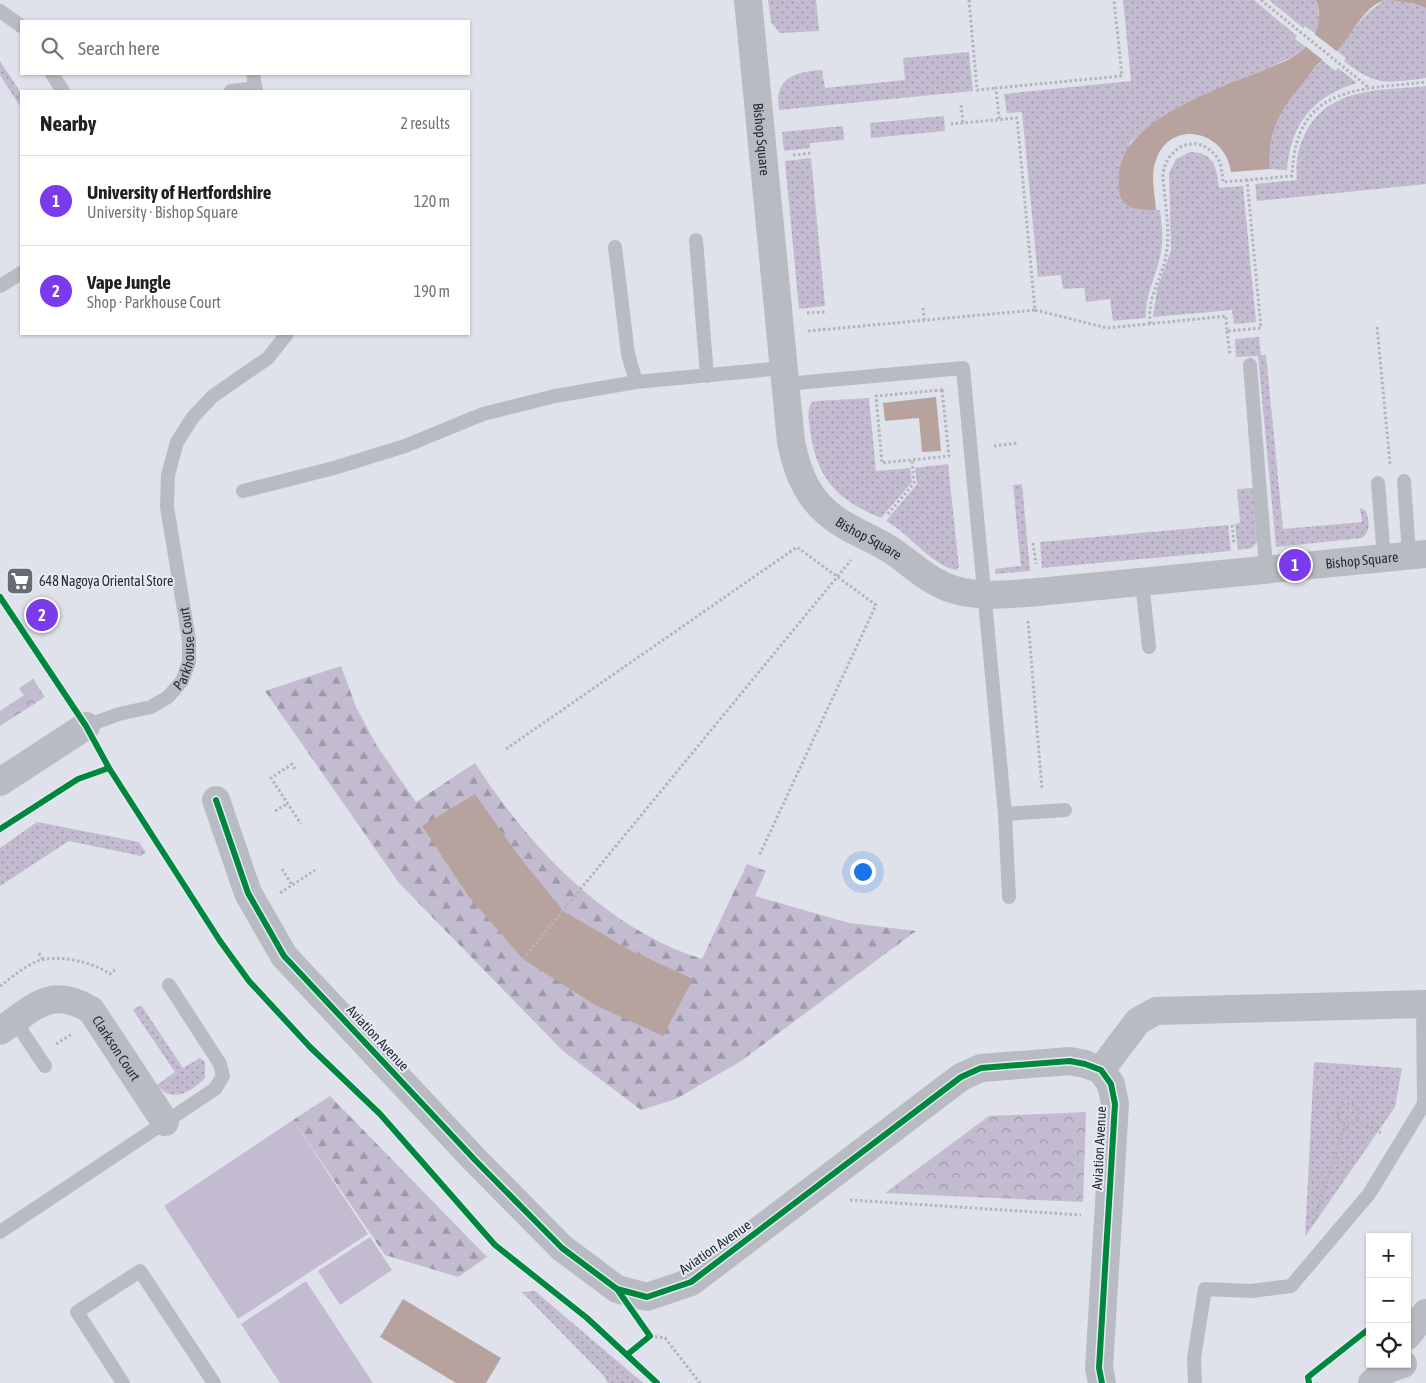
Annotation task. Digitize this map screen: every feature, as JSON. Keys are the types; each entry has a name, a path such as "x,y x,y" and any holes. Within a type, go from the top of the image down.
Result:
{"street":[{"name":"Bishop Square","path":"748,0 791,442 798,473 814,500 838,521 891,550 931,580 953,590 984,595 1026,593 1406,555"},
{"name":"Parkhouse Court","path":"0,782 86,726"},
{"name":"Aviation Avenue","path":"216,800 248,893 284,956 475,1160 562,1248 617,1289 646,1297 691,1282 961,1077 981,1068 1070,1062 1085,1064 1101,1070 1111,1084 1115,1104 1099,1368 1102,1383"},
{"name":"Clarkson Court","path":"8,1026 45,1001 60,997 77,1002 90,1010 165,1122"},
{"path":"1101,1070 1138,1021 1156,1011 1424,1004"},
{"path":"1411,1331 1426,1313"},
{"path":"1392,1369 1414,1361 1426,1362"}],"lane":[{"path":"0,11 20,25"},
{"path":"53,75 62,90"},
{"path":"234,90 254,84"},
{"path":"696,240 707,376"},
{"path":"615,247 628,354 636,382"},
{"path":"0,286 20,273"},
{"name":"Parkhouse Court","path":"86,726 118,714 151,707 168,697 182,681 189,662 189,640 168,507 168,475 177,442 200,410 214,396 268,358 285,335"},
{"path":"1250,365 1266,568"},
{"path":"243,491 334,468 405,446 483,414 554,396 636,382 707,376 784,376 963,368 1005,814 1010,897"},
{"path":"1404,481 1406,555"},
{"path":"1378,483 1406,555"},
{"path":"1142,582 1148,647"},
{"path":"1005,814 1065,810"},
{"path":"0,1232 215,1089 223,1076 220,1064 169,985"},
{"path":"1195,1383 1194,1358 1205,1289 1251,1291 1291,1286 1369,1194 1402,1143 1424,1104 1424,1004"},
{"path":"8,1026 45,1066"},
{"path":"123,1383 77,1312 140,1270 214,1383"}],"path":[{"path":"969,0 978,90 1122,76 1114,0"},
{"path":"1262,0 1368,87"},
{"path":"1150,324 1152,293 1165,259 1167,247 1163,175 1164,165 1169,155 1177,148 1196,144 1214,153 1219,161 1223,182 1292,176 1295,149 1301,132 1314,113 1330,98 1344,92 1368,87 1426,82"},
{"path":"996,88 999,120"},
{"path":"961,105 963,123"},
{"path":"951,124 1017,118 1035,310"},
{"path":"806,331 1035,310 1108,328 1226,316 1227,331 1261,328 1247,180"},
{"path":"923,308 924,320"},
{"path":"1377,327 1390,472"},
{"path":"942,390 949,456 912,460 882,463 876,396 942,390"},
{"path":"522,959 914,483 912,460"},
{"path":"506,749 797,547 876,605 759,856"},
{"path":"1026,593 1044,811"},
{"path":"295,769 292,764 271,778 301,824"},
{"path":"275,812 287,804"},
{"path":"282,869 292,885"},
{"path":"256,908 315,870"},
{"path":"40,953 44,960"},
{"path":"0,986 37,961 44,960 75,959 95,965 110,974 115,970"},
{"path":"50,1048 95,1018"},
{"path":"1345,1103 1351,1103 1357,1107 1359,1113 1357,1120 1352,1124 1345,1124 1340,1120 1339,1108 1345,1103"},
{"path":"1327,1245 1313,1226 1345,1124"},
{"path":"825,1180 840,1199 1109,1216"},
{"path":"644,1328 650,1336 665,1338 700,1383"},
{"path":"644,1341 650,1336"}],"green space":[{"path":"768,0 816,0 819,31 780,33 771,22"},
{"path":"1123,0 1254,0 1297,36 1295,39 1306,47 1297,55 1179,107 1144,130 1130,143 1119,187 1120,196 1124,203 1141,210 1160,210 1162,245 1149,294 1146,318 1113,321 1110,299 1086,302 1084,288 1063,289 1061,275 1038,277 1022,112 1007,113 1004,94 1131,81"},
{"path":"1269,0 1316,0 1320,21 1316,34 1305,26 1303,28"},
{"path":"1385,0 1400,0 1426,8 1426,78 1391,82 1374,79 1344,61 1346,58 1337,51 1364,17"},
{"path":"969,52 973,91 779,110 778,99 783,83 803,72 822,70 825,88 905,80 903,58"},
{"path":"1322,60 1335,71 1338,68 1357,83 1341,89 1316,105 1307,114 1293,139 1287,170 1270,169 1272,136 1283,109"},
{"path":"0,61 20,91 20,106 0,75"},
{"path":"1426,86 1426,184 1257,201 1255,184 1297,180 1296,167 1303,138 1316,117 1329,106 1358,94"},
{"path":"944,116 945,131 871,138 870,123"},
{"path":"843,126 844,140 810,143 810,148 784,151 782,132"},
{"path":"1190,152 1204,155 1213,162 1219,188 1243,186 1256,322 1234,324 1232,310 1153,317 1157,289 1171,250 1169,173 1176,159"},
{"path":"811,158 825,306 799,309 785,161"},
{"path":"1259,337 1261,355 1266,355 1283,529 1362,522 1360,508 1366,511 1368,522 1367,532 1362,538 1276,547 1258,356 1236,357 1235,339"},
{"path":"869,398 876,471 910,468 912,482 881,518 865,511 840,495 823,474 813,446 808,412 812,402"},
{"path":"948,464 959,567 956,570 929,556 904,533 886,521 917,484 915,468"},
{"path":"1022,484 1030,571 995,574 995,569 1021,566 1013,485"},
{"path":"1253,488 1257,542 1252,548 1238,550 1235,524 1240,523 1237,489"},
{"path":"1228,525 1231,551 1042,568 1040,542"},
{"path":"341,666 356,707 377,746 416,802 475,763 519,824 572,880 633,927 667,945 702,959 747,864 766,871 755,896 849,923 916,931 741,1061 676,1099 641,1110 563,1051 399,883 265,691"},
{"path":"33,679 45,697 0,726 0,711 24,695 19,688"},
{"path":"37,822 139,842 146,853 141,856 69,841 0,886 0,848"},
{"path":"141,1005 183,1068 200,1058 205,1062 205,1078 194,1088 175,1095 163,1091 157,1085 175,1072 133,1010"},
{"path":"1314,1062 1402,1068 1395,1107 1305,1237"},
{"path":"330,1096 487,1257 458,1277 385,1255 293,1120"},
{"path":"1086,1112 1083,1202 885,1193 989,1116"},
{"path":"293,1120 368,1234 238,1319 164,1206"},
{"path":"370,1237 392,1270 340,1305 318,1271"},
{"path":"306,1281 373,1383 280,1383 241,1324"},
{"path":"535,1291 643,1383 608,1383 602,1374 522,1292"}],"shaded area":[{"path":"1316,0 1385,0 1371,8 1335,53 1319,62 1288,103 1273,133 1270,169 1231,172 1227,157 1219,146 1208,138 1196,134 1184,134 1173,139 1163,147 1156,160 1153,178 1156,210 1135,209 1126,205 1119,194 1119,177 1124,156 1136,138 1154,122 1177,108 1226,85 1284,62 1299,53 1310,42 1317,30 1319,15"},
{"path":"1385,0 1426,0 1426,8 1406,2"},
{"path":"936,397 941,451 922,452 919,418 885,421 883,403"},
{"path":"475,794 518,855 563,911 628,949 693,979 663,1036 595,1005 523,959 469,897 422,826"},
{"path":"403,1299 501,1358 486,1383 456,1383 380,1337"}],"pier":[{"path":"1313,33 1339,53 1324,61 1304,45"}],"cycle path":[{"path":"0,597 86,726 109,768 220,941 249,981 310,1047 380,1114 495,1245 587,1318 657,1383"},
{"path":"0,829 78,779 109,768"},
{"path":"216,800 248,893 284,956 475,1160 562,1248 617,1289 647,1297 691,1282 961,1077 981,1068 1070,1061 1101,1070 1111,1084 1115,1104 1099,1368 1102,1383"},
{"path":"617,1289 650,1336 628,1354"},
{"path":"1309,1383 1308,1377 1366,1331"}],"place":[{"name":"University of Hertfordshire","path":"1295,565"},
{"name":"648 Nagoya Oriental Store","path":"20,581"},
{"name":"Vape Jungle","path":"42,615"}]}
